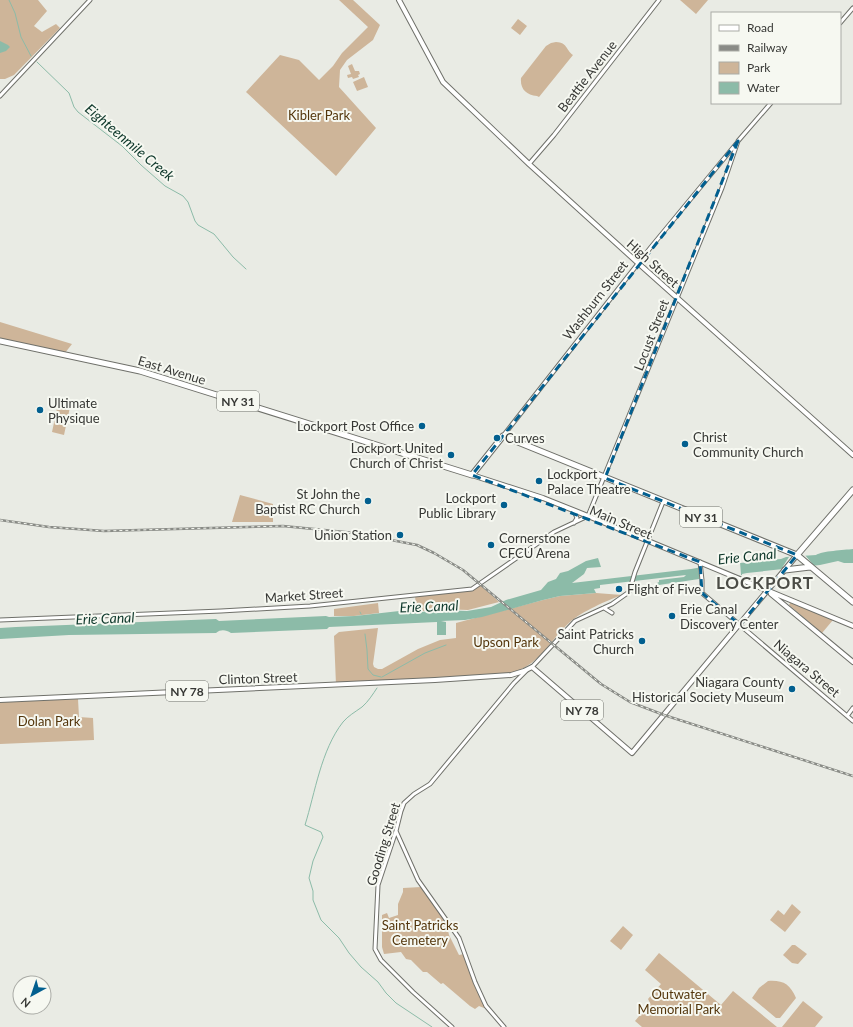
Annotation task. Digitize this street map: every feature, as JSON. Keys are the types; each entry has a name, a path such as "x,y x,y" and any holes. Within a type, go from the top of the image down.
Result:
{"highway":[{"name":"East Avenue","path":"0,341 140,371 472,475"},
{"name":"Washburn Street","path":"472,475 503,436"},
{"name":"NY 31","path":"503,436 797,556 853,602"},
{"name":"NY 78","path":"797,556 853,490"},
{"path":"784,571 811,568"}],"main road":[{"name":"High Street","path":"399,0 443,82 676,298 853,455"},
{"name":"Main Street","path":"472,475 542,498 853,626"},
{"name":"NY 78","path":"532,667 632,753 797,556"},
{"path":"767,591 853,662"},
{"name":"Gooding Street","path":"516,674 532,667"},
{"name":"Clinton Street","path":"0,700 373,684 516,674"}],"street":[{"path":"0,96 90,0"},
{"name":"Beattie Avenue","path":"530,164 659,0"},
{"path":"841,22 853,8"},
{"name":"Locust Street","path":"587,517 605,478 676,298 722,188 738,141 770,104"},
{"name":"Washburn Street","path":"503,436 638,263 738,141"},
{"path":"647,542 663,502"},
{"path":"574,523 577,518 575,512"},
{"name":"Market Street","path":"0,620 290,607 472,589 551,534 587,517"},
{"name":"Gooding Street","path":"532,667 575,621 619,601 629,592 647,542"},
{"name":"Niagara Street","path":"703,565 702,593 853,721"},
{"path":"604,608 612,613"},
{"name":"Gooding Street","path":"452,1027 413,992 381,960 375,949 378,885 404,803 414,794 430,784 514,683 528,669"},
{"name":"Gooding Street","path":"514,683 518,676 516,674"},
{"path":"847,716 853,708"},
{"path":"396,831 418,880 459,938 475,982 486,1006 504,1027"}],"highlighted area":[{"path":"738,141 605,478 797,555 740,625 702,593 700,562 472,475"}],"green space":[{"path":"0,0 38,0 47,11 34,26 42,32 56,24 60,28 14,75 5,79 0,79"},
{"name":"Kibler Park","path":"339,0 353,0 380,25 373,40 347,60 340,70 339,87 376,128 336,176 246,92 280,55 299,60 319,80 333,66 342,53 368,27"},
{"path":"680,0 708,0 696,14"},
{"path":"518,19 527,26 520,35 511,28"},
{"path":"556,42 565,45 573,55 539,97 527,93 524,91 521,78 546,46"},
{"path":"352,64 355,71 359,71 360,74 358,75 359,77 353,79 352,77 348,78 347,75 351,74 348,66"},
{"path":"364,77 368,87 357,91 353,82"},
{"path":"0,322 72,344 65,353 0,339"},
{"path":"58,404 70,407 64,435 52,432"},
{"path":"240,495 273,504 273,522 232,522"},
{"path":"480,584 499,602 468,610 440,609 421,611 416,607 415,595 472,590"},
{"name":"Upson Park","path":"596,593 622,595 575,618 536,659 519,670 508,674 336,685 334,636 339,632 378,628 373,664 374,667 382,669 418,649 440,640 456,638 456,623 560,596"},
{"path":"378,603 379,613 354,616 334,616 334,609"},
{"path":"790,603 833,620 822,633 789,605"},
{"name":"Dolan Park","path":"78,699 79,717 93,718 94,740 0,744 0,702"},
{"name":"Saint Patricks Cemetery","path":"421,887 447,921 446,924 449,935 459,955 464,954 481,998 486,1006 484,1008 479,1006 475,1009 470,1006 443,983 441,984 427,972 423,972 411,960 406,959 401,952 384,954 382,947 382,915 387,913 389,918 398,915 398,904 403,888"},
{"path":"792,904 801,912 785,932 770,920 778,910 784,915"},
{"path":"623,926 633,935 621,950 610,941"},
{"path":"792,945 795,945 807,954 798,964 792,963 783,955"},
{"name":"Outwater Memorial Park","path":"659,953 721,1005 733,991 777,1027 642,1027 635,1021 650,1003 648,999 661,984 645,970"},
{"path":"768,981 782,982 791,989 796,998 780,1018 776,1018 752,998 759,988"},
{"path":"803,1001 823,1017 815,1027 782,1027"}],"water":[{"path":"0,41 10,47 6,51 0,53"},
{"path":"853,549 853,563 838,561 820,565 659,585 657,585 657,583 659,580 684,577 686,575 600,585 600,588 594,589 596,593 560,596 482,617 465,620 441,621 446,622 446,635 437,635 437,622 231,633 224,630 216,633 69,635 0,639 0,628 16,627 216,619 219,621 355,616 417,609 421,612 440,610 467,611 491,607 506,600 541,590 548,582 556,579 560,573 568,571 586,561 598,558 601,567 587,568 584,574 572,583 708,566 781,559 786,557 816,555"}],"pier":[{"path":"805,555 815,567 780,571 789,557"},
{"path":"740,562 741,575 700,581 698,567"}],"waterway":[{"name":"Eighteenmile Creek","path":"9,0 15,13 21,37 31,56"},
{"name":"Eighteenmile Creek","path":"37,62 69,93 74,107 78,112 122,146 165,186 183,196 188,202 198,225 214,234 233,257 246,269"},
{"name":"Eighteenmile Creek","path":"365,634 368,669 373,675 381,677"},
{"path":"382,677 425,653 446,645"},
{"name":"Eighteenmile Creek","path":"377,688 364,705 343,722 335,733 324,758 305,825 321,832 323,837 313,861 309,878 313,891 313,900 321,920 339,938 361,967 378,982 396,1003 432,1027"}],"railway":[{"path":"0,520 49,527 104,531 283,526 355,533 417,545 463,570 601,684 630,702 664,715 853,776"}],"place":[{"name":"Ultimate Physique","path":"40,410"},
{"name":"Lockport Post Office","path":"422,426"},
{"name":"Curves","path":"497,438"},
{"name":"Christ Community Church","path":"685,444"},
{"name":"Lockport United Church of Christ","path":"451,455"},
{"name":"Lockport Palace Theatre","path":"539,481"},
{"name":"St John the Baptist RC Church","path":"368,501"},
{"name":"Lockport Public Library","path":"504,505"},
{"name":"Union Station","path":"400,535"},
{"name":"Cornerstone CFCU Arena","path":"491,545"},
{"name":"Flight of Five","path":"619,589"},
{"name":"Erie Canal Discovery Center","path":"672,616"},
{"name":"Saint Patricks Church","path":"642,641"},
{"name":"Niagara County Historical Society Museum","path":"792,689"}],"district":[{"name":"LOCKPORT","path":"765,582"}],"water label":[{"name":"Erie Canal","path":"747,556"},
{"name":"Erie Canal","path":"429,606"},
{"name":"Erie Canal","path":"105,618"}]}
